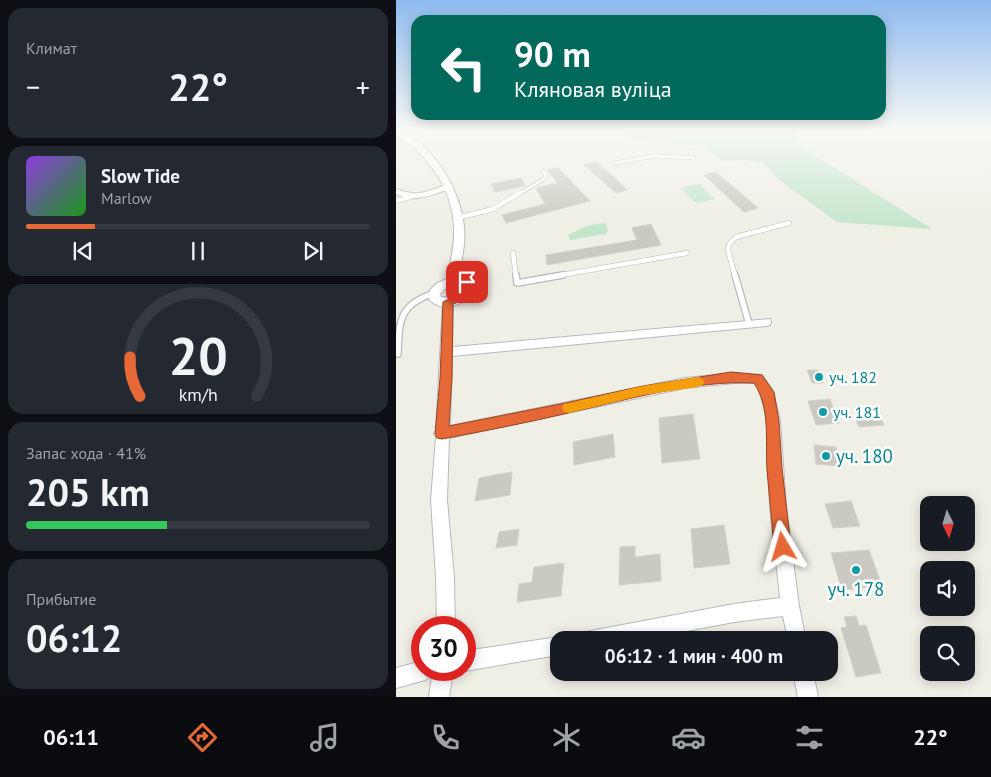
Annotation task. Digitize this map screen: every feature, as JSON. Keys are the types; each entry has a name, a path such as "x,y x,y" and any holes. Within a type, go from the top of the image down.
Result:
{"street":[{"path":"434,162 449,186 459,229 453,281"},
{"path":"396,191 402,196 423,195 449,186"},
{"path":"453,281 467,282 470,290 459,299 448,302 435,299 434,293 441,286 453,281"},
{"path":"446,616 445,577 438,500 447,352 448,302"},
{"path":"447,352 766,322"},
{"path":"442,434 555,411 643,390 731,377 758,378 767,392 773,421 778,508 790,606 795,631"},
{"path":"638,631 734,613 790,606"},
{"path":"476,659 550,647"},
{"path":"396,678 411,674"},
{"path":"439,697 441,681"},
{"path":"805,681 808,697"}],"lane":[{"path":"614,163 620,162"},
{"path":"457,218 493,209 544,179 546,175 543,170"},
{"path":"396,201 410,196"},
{"path":"749,324 728,250 729,244 736,237 789,223"},
{"path":"512,253 517,283 687,253"},
{"path":"398,354 399,320 402,314 419,299 434,293"}],"green space":[{"path":"754,162 825,162 932,229 837,222 779,180 763,163"},
{"path":"699,184 715,199 696,203 680,188"},
{"path":"605,223 608,230 606,234 570,240 568,235 590,225"}],"building":[{"path":"597,162 627,190 616,193 584,165"},
{"path":"558,168 590,201 506,223 502,215 545,204 536,188 558,183 547,170"},
{"path":"716,172 758,208 744,212 704,175"},
{"path":"521,178 525,186 495,192 491,184"},
{"path":"651,224 661,245 547,265 546,255 637,240 632,228"},
{"path":"807,370 818,370 823,383 812,383"},
{"name":"уч. 181","path":"830,399 839,423 816,425 808,401"},
{"path":"693,414 700,459 662,463 659,418"},
{"path":"879,414 884,425 859,427 854,416"},
{"path":"613,434 615,457 574,465 573,442"},
{"name":"уч. 180","path":"814,445 836,447 839,466 816,464"},
{"path":"512,472 510,495 475,501 479,478"},
{"path":"851,501 860,526 833,528 825,504"},
{"path":"724,525 730,564 694,568 691,529"},
{"path":"519,529 517,545 496,548 499,532"},
{"path":"635,546 635,557 660,554 661,581 619,585 620,547"},
{"name":"уч. 178","path":"869,550 882,586 842,590 831,553"},
{"path":"564,563 561,596 517,602 519,584 532,582 534,567"},
{"path":"856,616 859,626 866,625 881,673 856,677 841,628 847,627 844,617"}],"slow traffic":[{"path":"569,408 643,390 698,382"}],"place":[{"name":"уч. 182","path":"819,377"},
{"name":"уч. 181","path":"823,412"},
{"name":"уч. 180","path":"826,456"},
{"name":"уч. 178","path":"856,570"}],"route":[{"path":"467,282 470,290 466,295 448,302 442,434 565,409 643,390 731,377 758,378 767,392 773,421 774,468 783,547"}]}
